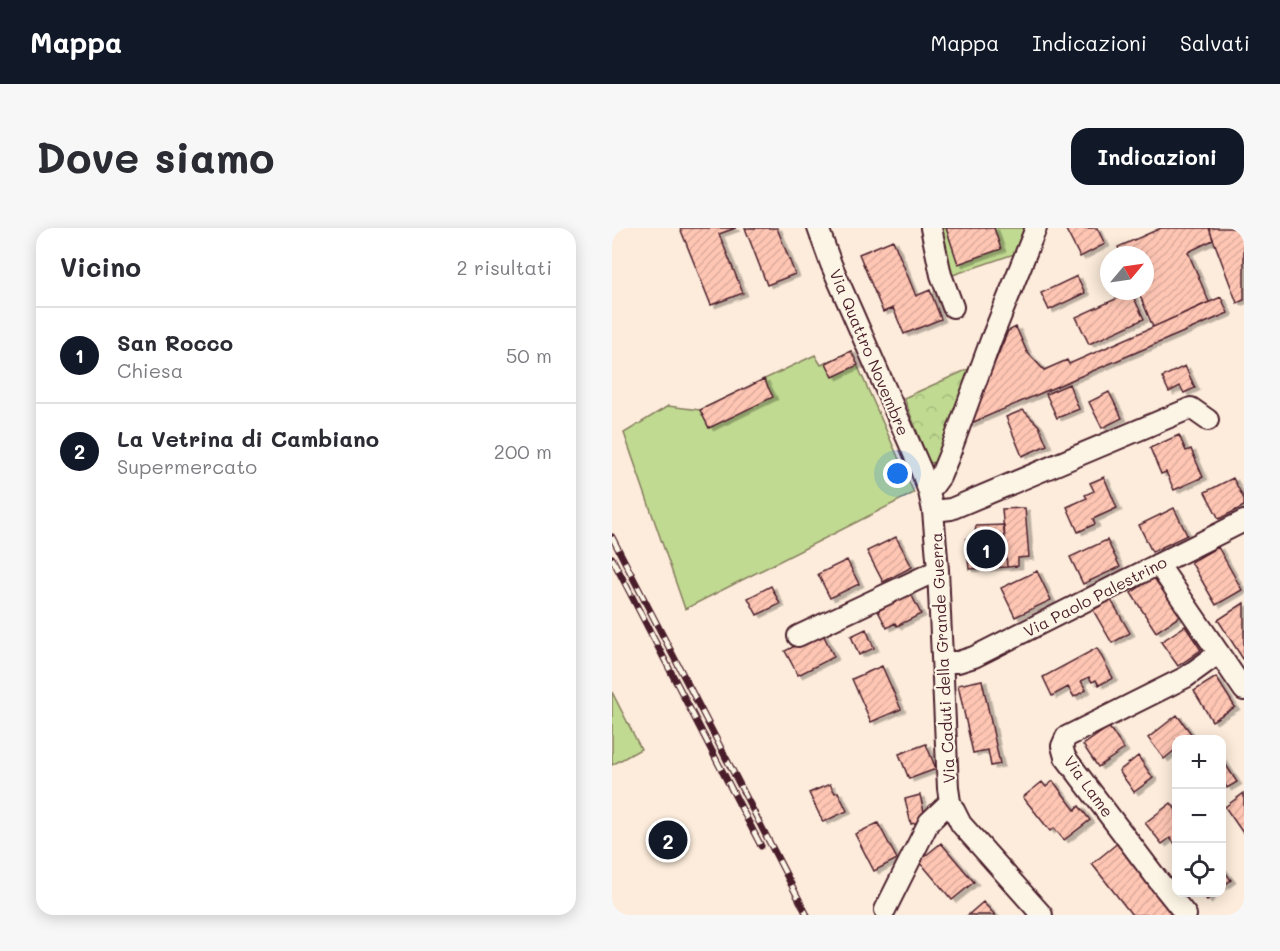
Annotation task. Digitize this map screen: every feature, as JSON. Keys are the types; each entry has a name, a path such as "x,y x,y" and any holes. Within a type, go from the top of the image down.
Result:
{"street":[{"name":"Via Quattro Novembre","path":"818,228 831,264 921,470 931,501"},
{"path":"931,228 941,275 954,307"},
{"path":"1036,228 931,501 951,509 1191,408 1208,420"},
{"name":"Via Caduti della Grande Guerra","path":"931,501 938,570 950,802 961,824 1042,915"},
{"name":"Via Paolo Palestrino","path":"943,663 958,662 974,657 1244,521"},
{"path":"1158,564 1244,690"},
{"path":"798,636 938,570"},
{"name":"Via Lame","path":"1186,915 1065,757 1062,746 1066,737 1186,677 1219,653"},
{"path":"885,910 929,822 950,802"}],"green space":[{"path":"940,228 1028,228 1020,252 950,276"},
{"path":"851,351 914,493 685,609 624,433 668,406 700,410 815,355 821,365"},
{"path":"973,367 937,464 929,462 904,398"},
{"path":"612,692 641,749 612,765"}],"building":[{"path":"680,228 736,228 719,234 743,293 711,305"},
{"path":"745,228 777,228 795,274 767,285"},
{"path":"946,228 994,228 1001,249 958,264"},
{"path":"1065,228 1097,228 1105,244 1080,257"},
{"path":"1161,228 1209,228 1213,240 1188,252 1209,302 1153,327 1142,300 1154,300 1154,246 1120,246"},
{"path":"1209,228 1242,228 1244,233 1244,300 1237,303"},
{"path":"893,240 916,296 930,290 941,319 904,334 893,308 883,312 859,254"},
{"path":"1077,276 1085,293 1049,310 1041,293"},
{"path":"1221,297 1228,313 969,424 1008,331 1016,327 1027,352 1044,370 1067,360 1069,364"},
{"path":"1113,300 1135,300 1144,319 1089,344 1076,317"},
{"path":"851,351 858,365 833,377 826,363"},
{"path":"1185,366 1195,388 1184,393 1180,386 1169,392 1162,377"},
{"path":"764,379 773,397 709,428 700,410"},
{"path":"1069,384 1079,409 1057,418 1046,394"},
{"path":"1109,392 1122,418 1102,428 1089,402"},
{"path":"1023,410 1039,426 1047,445 1022,456 1006,417"},
{"path":"1179,435 1186,451 1191,449 1203,477 1174,490 1166,472 1161,474 1150,448"},
{"path":"1104,477 1117,508 1093,519 1095,524 1078,532 1067,507 1087,498 1085,495 1094,491 1090,483"},
{"path":"1233,478 1244,499 1244,506 1219,519 1205,492"},
{"path":"1025,508 1029,557 1018,558 1018,566 1007,567 1002,509"},
{"path":"1174,508 1187,535 1152,552 1139,525"},
{"path":"1004,525 1007,567 969,569 966,539 973,536 976,526"},
{"path":"896,537 912,567 883,582 867,551"},
{"path":"1107,540 1120,567 1083,584 1070,557"},
{"path":"1218,547 1242,590 1216,605 1191,562"},
{"path":"847,560 859,584 830,598 818,574"},
{"path":"1037,571 1051,600 1015,617 1001,588"},
{"path":"1156,576 1182,615 1156,632 1131,593"},
{"path":"771,586 780,604 757,615 748,598"},
{"path":"909,590 921,614 897,626 895,623 887,628 878,611 887,606 885,603"},
{"path":"1111,600 1130,633 1112,643 1093,610"},
{"path":"1244,603 1244,659 1243,659 1218,620"},
{"path":"1185,626 1201,650 1178,666 1161,642"},
{"path":"866,629 874,648 859,655 851,636"},
{"path":"822,632 834,657 798,675 785,651"},
{"path":"1097,648 1113,678 1099,685 1096,680 1092,682 1089,677 1081,681 1086,690 1074,697 1068,687 1052,696 1043,677"},
{"path":"882,666 901,709 871,722 852,679"},
{"path":"1216,677 1235,707 1212,721 1194,691"},
{"path":"982,680 1000,764 991,766 988,750 973,753 958,685"},
{"path":"1177,715 1192,735 1172,735 1172,752 1164,759 1148,738"},
{"path":"1109,727 1124,749 1098,767 1083,745"},
{"path":"926,744 936,769 909,779 899,754"},
{"path":"1138,756 1153,778 1134,792 1119,771"},
{"path":"1226,765 1237,782 1227,788 1226,786"},
{"path":"1053,781 1075,810 1079,806 1090,820 1064,840 1054,828 1050,831 1023,797 1042,782 1046,787"},
{"path":"830,784 835,793 838,792 847,811 823,822 809,793"},
{"path":"1244,793 1243,833 1226,808"},
{"path":"920,795 926,820 911,824 905,799"},
{"path":"1171,803 1172,840 1170,838 1162,844 1145,823"},
{"path":"878,823 897,859 874,871 855,834"},
{"path":"1119,842 1174,913 1172,915 1132,915 1092,864"},
{"path":"941,843 974,882 952,900 919,861"},
{"path":"1226,873 1231,880 1226,884"},
{"path":"983,902 995,915 968,915"}],"railway":[{"path":"612,537 807,915"},
{"path":"612,558 761,846"}],"place":[{"name":"San Rocco","path":"986,549"},
{"name":"La Vetrina di Cambiano","path":"668,840"}]}
